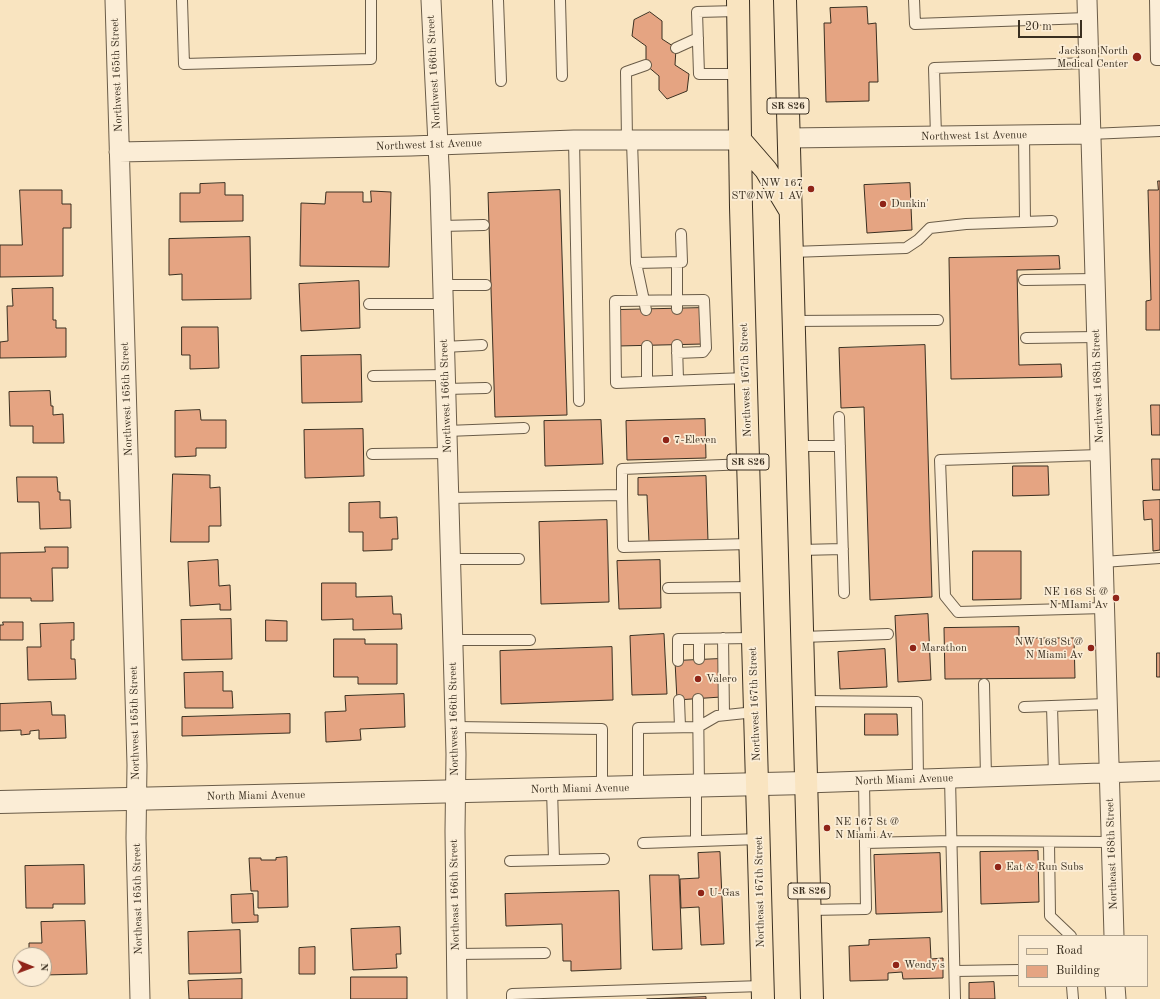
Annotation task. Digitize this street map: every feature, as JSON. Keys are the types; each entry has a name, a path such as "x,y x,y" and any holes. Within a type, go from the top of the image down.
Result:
{"main road":[{"name":"SR 826","path":"785,0 812,999"},
{"name":"Northwest 167th Street","path":"738,5 740,140 757,784"},
{"path":"740,140 766,170 791,212"},
{"name":"Northeast 167th Street","path":"757,784 762,993"}],"street":[{"name":"Northwest 165th Street","path":"115,0 129,467 136,799"},
{"name":"Northwest 166th Street","path":"431,0 438,145 446,382 456,727 455,791"},
{"name":"Northwest 168th Street","path":"1087,9 1109,773"},
{"name":"Northwest 1st Avenue","path":"788,138 1090,134"},
{"name":"Northwest 1st Avenue","path":"119,152 438,145 574,140 740,140"},
{"name":"North Miami Avenue","path":"0,802 697,786 1160,771"},
{"name":"Northeast 168th Street","path":"1109,773 1114,935"},
{"name":"Northeast 166th Street","path":"455,791 457,999"},
{"name":"Northeast 165th Street","path":"136,799 140,999"},
{"path":"1115,987 1116,999"}],"lane":[{"path":"182,0 184,64 371,59 371,0"},
{"path":"498,0 501,81"},
{"path":"560,0 562,76"},
{"path":"914,0 915,24 1087,9"},
{"path":"1155,0 1156,60 1160,60"},
{"path":"738,5 697,12 699,74 739,74"},
{"path":"676,48 698,38"},
{"path":"936,136 934,68 1088,63"},
{"path":"644,305 636,263 626,72 646,65"},
{"name":"Northwest 1st Avenue","path":"1090,134 1160,131"},
{"path":"1024,135 1025,222"},
{"path":"574,140 579,401"},
{"path":"792,252 906,248 918,240 930,228 966,224 1052,221"},
{"path":"441,226 484,225"},
{"path":"636,263 682,262 681,234"},
{"path":"677,262 677,304"},
{"path":"1024,280 1095,279"},
{"path":"443,285 486,285"},
{"path":"678,380 677,349 704,352 706,348 704,300 677,304 644,305 614,301 616,383 746,378"},
{"path":"369,304 443,304"},
{"path":"794,321 938,320"},
{"path":"1026,338 1096,337"},
{"path":"444,347 482,345"},
{"path":"647,346 647,382"},
{"path":"373,376 446,382 486,388"},
{"path":"839,417 844,593"},
{"path":"447,431 524,428"},
{"path":"797,446 840,446"},
{"path":"372,454 448,453"},
{"path":"1100,455 940,460 945,596 958,612 1104,608"},
{"path":"748,464 622,469 623,547 750,544"},
{"path":"449,498 622,495"},
{"path":"800,550 843,549"},
{"path":"1103,562 1160,558"},
{"path":"451,560 519,559"},
{"path":"668,588 752,587"},
{"path":"802,637 888,634"},
{"path":"723,638 724,716"},
{"path":"678,661 678,639 753,638"},
{"path":"699,639 699,660"},
{"path":"453,640 530,640"},
{"path":"984,684 986,777"},
{"path":"696,841 698,699"},
{"path":"679,700 680,727"},
{"path":"804,702 917,702 918,779"},
{"path":"1024,707 1107,704"},
{"path":"1052,706 1054,774"},
{"path":"638,787 638,728 698,727 717,716 755,712"},
{"path":"456,727 602,729 602,788"},
{"path":"950,778 956,999"},
{"path":"810,910 866,909 864,781"},
{"path":"552,789 554,860"},
{"path":"643,843 758,839"},
{"path":"865,843 952,841 1111,842"},
{"path":"1049,842 1050,916 1070,935"},
{"path":"510,861 604,859"},
{"path":"456,954 545,953"},
{"path":"955,971 1018,970"},
{"path":"1072,987 1073,999"},
{"path":"512,999 512,994 762,993"}],"building":[{"path":"867,7 868,24 876,23 878,82 869,82 869,101 826,102 824,23 831,23 830,8"},
{"path":"650,12 662,21 662,39 676,48 675,65 689,74 687,91 667,99 659,90 659,76 646,65 646,46 632,36 634,20"},
{"path":"1158,181 1160,181 1160,330 1146,330 1146,301 1151,300 1148,190 1158,190"},
{"path":"225,183 225,195 243,195 243,221 180,222 180,193 200,193 200,184"},
{"path":"910,183 912,230 867,233 864,185"},
{"path":"20,190 62,190 62,204 71,204 71,228 63,228 63,276 0,277 0,245 22,245"},
{"path":"560,190 567,415 495,417 488,193"},
{"path":"371,191 391,192 389,267 300,266 301,203 325,204 326,192 363,192 363,202 371,202"},
{"path":"250,237 251,299 182,300 182,274 169,275 169,239"},
{"path":"1059,256 1060,269 1017,270 1019,365 1061,364 1062,377 951,379 949,258"},
{"path":"359,281 360,328 301,331 299,284"},
{"path":"53,288 53,320 56,320 56,328 66,328 66,357 0,358 0,342 8,341 7,306 13,306 12,289"},
{"path":"702,308 703,344 618,346 617,310"},
{"path":"182,327 218,327 219,368 190,369 190,355 182,355"},
{"path":"925,345 932,597 870,600 864,407 841,408 839,348"},
{"path":"361,355 362,402 302,403 301,356"},
{"path":"50,391 53,415 63,414 64,443 33,443 33,426 10,426 9,392"},
{"path":"1151,405 1160,405 1160,435 1152,435"},
{"path":"200,410 201,420 226,420 226,448 196,448 196,456 175,457 175,411"},
{"name":"7-Eleven","path":"705,419 706,458 627,460 626,421"},
{"path":"601,420 603,464 545,466 544,421"},
{"path":"363,429 364,476 305,478 304,430"},
{"path":"1152,459 1160,459 1160,490 1153,490"},
{"path":"1013,466 1048,466 1049,495 1013,496"},
{"path":"173,474 210,475 210,488 220,487 221,526 209,526 209,542 171,542"},
{"path":"706,476 708,541 649,543 647,495 638,495 638,478"},
{"path":"17,477 57,477 60,500 70,500 71,528 40,529 39,502 18,502"},
{"path":"1160,500 1160,550 1153,551 1152,519 1144,520 1143,501"},
{"path":"380,502 380,518 397,517 398,539 392,539 392,550 363,551 363,532 349,532 349,503"},
{"path":"607,520 609,602 541,604 539,522"},
{"path":"45,547 68,547 68,568 52,568 53,601 31,601 31,598 0,598 0,553 45,552"},
{"path":"973,551 1021,551 1021,599 973,600"},
{"path":"218,560 219,586 230,585 231,610 220,610 220,604 190,606 188,562"},
{"path":"660,560 661,608 619,609 617,561"},
{"path":"322,583 356,583 356,597 392,596 393,614 401,614 402,629 353,630 353,619 322,620"},
{"name":"Marathon","path":"928,614 931,680 898,682 895,616"},
{"path":"231,619 232,659 182,660 181,620"},
{"path":"266,620 287,621 287,641 266,641"},
{"path":"3,622 23,622 23,640 0,640 0,625 3,625"},
{"path":"74,623 74,640 71,640 71,659 75,659 76,679 28,680 27,647 41,647 40,624"},
{"path":"1019,627 1019,638 1074,638 1075,678 945,679 944,628"},
{"path":"664,634 667,694 632,695 630,636"},
{"path":"334,639 365,639 365,644 397,644 397,684 358,684 358,677 334,677"},
{"path":"612,647 613,700 501,704 500,651"},
{"path":"885,649 887,687 840,689 838,652"},
{"path":"1157,653 1160,653 1160,677 1157,677"},
{"name":"Valero","path":"719,659 721,697 677,700 675,661"},
{"path":"223,672 223,691 232,691 233,708 185,708 184,673"},
{"path":"404,694 405,727 360,729 361,740 326,742 325,712 346,711 345,696"},
{"path":"51,702 52,715 65,715 66,738 39,739 39,730 30,731 30,734 21,735 21,730 0,731 0,704"},
{"path":"290,714 290,733 182,736 182,717"},
{"path":"865,714 897,714 898,735 865,735"},
{"path":"1038,851 1039,902 981,904 980,852"},
{"name":"U-Gas","path":"720,852 724,944 701,945 699,907 681,908 680,879 699,878 698,853"},
{"path":"940,853 942,912 876,914 874,855"},
{"path":"287,857 288,907 258,908 258,891 251,891 249,858 276,860 276,858"},
{"path":"84,865 85,904 53,904 53,908 26,908 25,866"},
{"path":"650,875 679,875 682,949 653,950"},
{"path":"619,891 621,969 571,971 571,961 563,961 562,924 506,926 505,894"},
{"path":"253,894 254,915 258,915 258,922 232,923 231,895"},
{"path":"85,921 87,974 52,975 52,947 29,947 29,943 42,943 41,922"},
{"path":"400,927 401,954 396,954 397,968 353,970 351,929"},
{"path":"240,930 241,973 189,974 188,932"},
{"name":"Wendy's","path":"930,938 931,959 943,958 943,978 903,979 902,972 888,973 888,980 850,981 849,946 869,945 869,940"},
{"path":"315,947 315,974 299,974 299,948"},
{"path":"351,977 407,977 407,999 351,999"},
{"path":"242,979 242,999 189,999 188,981"},
{"path":"994,982 995,999 969,999 969,983"},
{"path":"706,997 706,999 647,999"}],"place":[{"name":"Jackson North Medical Center","path":"1137,57"},
{"name":"NW 167 ST@NW 1 AV","path":"811,189"},
{"name":"Dunkin'","path":"883,204"},
{"name":"7-Eleven","path":"666,440"},
{"name":"NE 168 St @ N MIami Av","path":"1116,598"},
{"name":"Marathon","path":"913,648"},
{"name":"NW 168 St @ N Miami Av","path":"1091,648"},
{"name":"Valero","path":"698,679"},
{"name":"NE 167 St @ N Miami Av","path":"827,828"},
{"name":"Eat & Run Subs","path":"998,867"},
{"name":"U-Gas","path":"701,893"},
{"name":"Wendy's","path":"896,965"}]}
